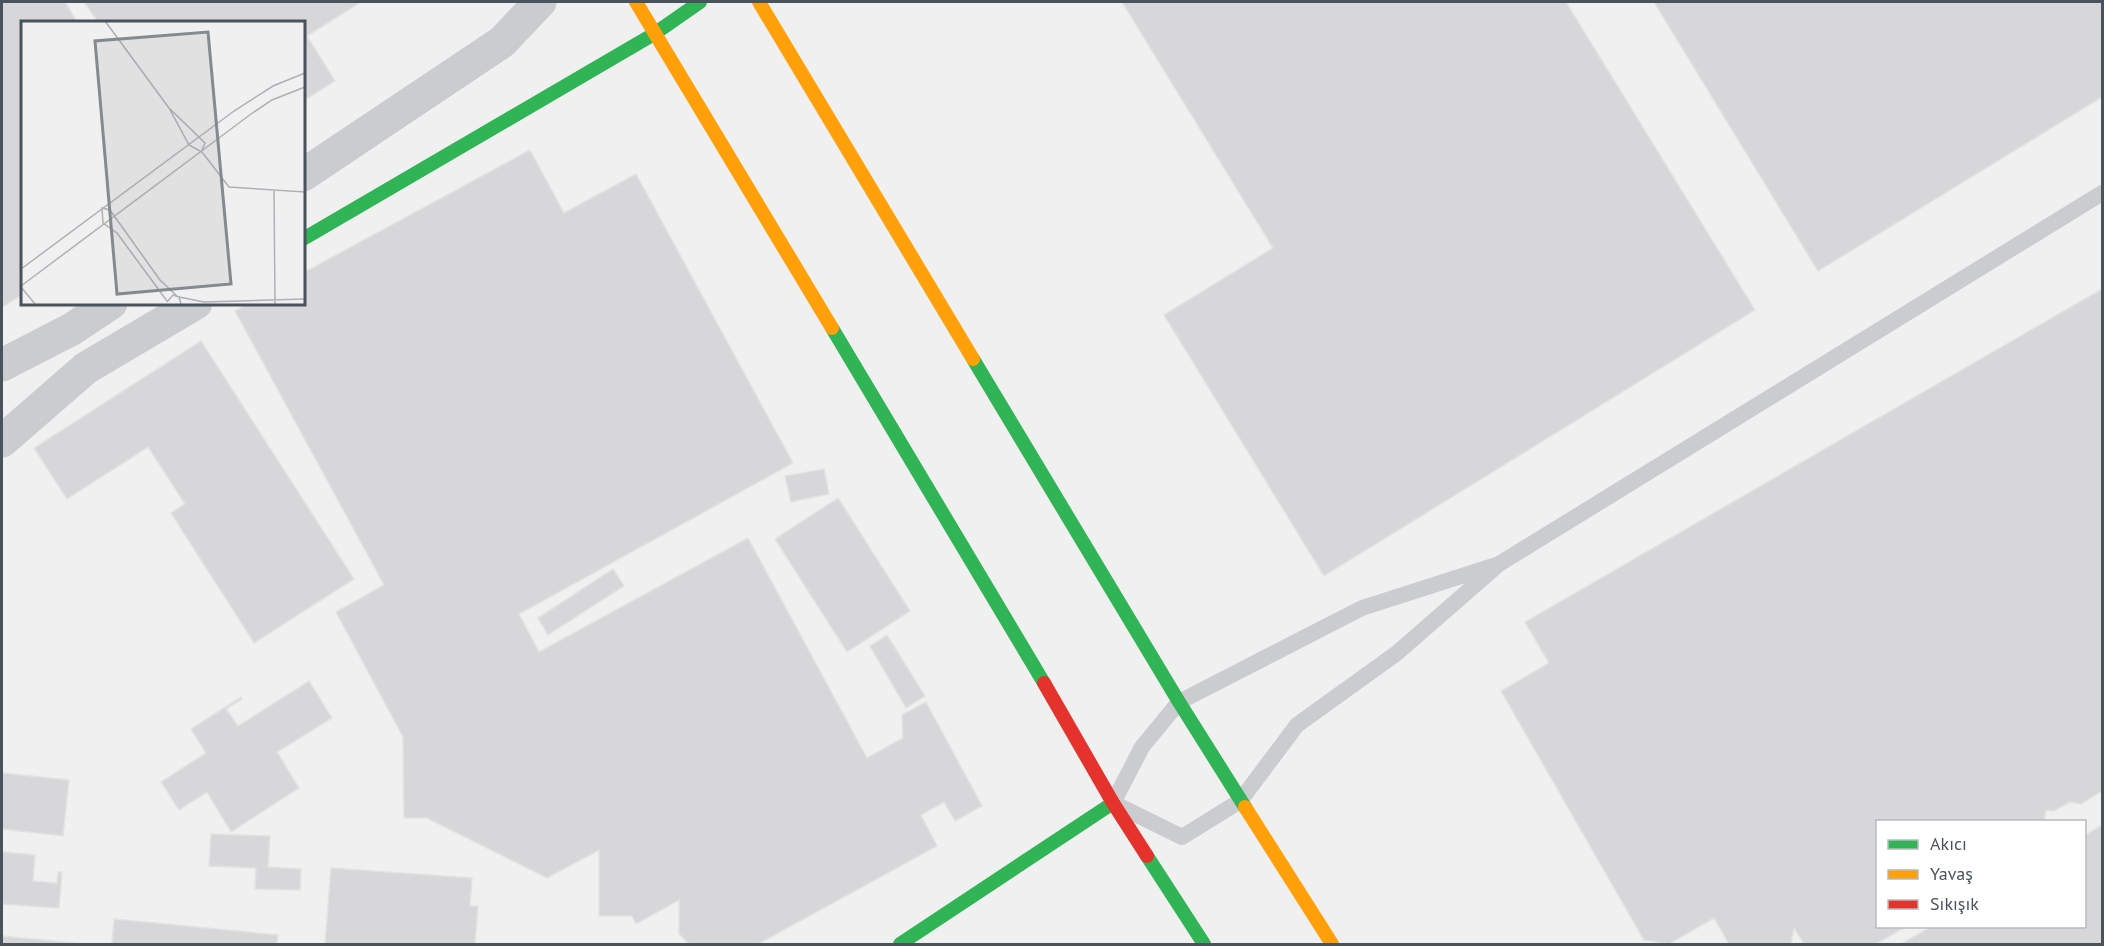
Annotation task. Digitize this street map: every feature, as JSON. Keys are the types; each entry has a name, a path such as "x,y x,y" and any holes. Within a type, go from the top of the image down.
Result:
{"street":[{"path":"304,174 502,42 540,2"},
{"path":"636,2 1015,632 1113,803 1204,945"},
{"path":"304,238 654,34 700,2"},
{"path":"759,2 1179,702 1332,945"},
{"path":"2,365 72,329 110,304"},
{"path":"2,441 86,368 194,304"},
{"path":"900,945 1113,803"}],"lane":[{"path":"1499,564 1362,608 1179,702 1142,747 1113,803 1182,837 1240,801 1297,725 1397,653 1499,564 2103,193"}],"building":[{"path":"2,2 65,2 76,21 21,21 21,296 2,307"},
{"path":"84,2 361,2 307,36 335,81 304,100 304,21 97,21"},
{"path":"1122,2 1566,2 1755,310 1324,576 1164,315 1273,248"},
{"path":"1654,2 2102,2 2102,97 1818,271"},
{"path":"530,150 564,213 636,174 793,463 519,614 539,652 748,538 867,758 903,738 902,715 926,702 982,806 955,821 944,802 921,815 937,846 758,944 689,944 679,934 679,900 636,924 632,916 599,916 599,850 547,878 427,818 404,818 403,737 336,612 384,585 235,311 247,304 304,304 304,272"},
{"path":"2102,289 2102,791 2081,804 2070,802 2054,811 2046,810 2044,820 1876,820 1876,928 1904,928 1876,944 1804,944 1794,928 1791,944 1729,944 1714,918 1669,944 1644,940 1501,691 1549,663 1525,622"},
{"path":"201,341 354,579 254,643 171,513 185,504 148,447 67,499 34,448"},
{"path":"824,469 829,494 791,502 785,476"},
{"path":"838,498 910,611 847,652 775,539"},
{"path":"613,569 624,586 548,635 538,618"},
{"path":"887,635 925,696 906,708 870,646"},
{"path":"309,681 332,718 277,752 299,788 231,832 207,792 179,810 161,782 206,753 191,729 241,697 242,699 226,709 238,726"},
{"path":"2,773 69,780 63,836 2,829"},
{"path":"2102,825 2102,944 1901,944 1929,928 2086,928 2086,835"},
{"path":"211,834 270,836 268,867 301,869 300,890 255,889 256,868 209,866"},
{"path":"2,852 35,855 33,881 57,883 58,872 62,872 59,908 2,904"},
{"path":"331,868 472,878 470,906 478,906 475,944 325,944"},
{"path":"114,919 278,935 277,944 112,944"},
{"path":"2,936 86,944 2,944"}],"traffic: fast":[{"path":"304,238 654,34 700,2"},
{"path":"832,328 1044,683"},
{"path":"973,359 1179,702 1245,807"},
{"path":"900,944 1113,803"},
{"path":"1147,856 1204,944"}],"traffic: slow":[{"path":"636,2 832,328"},
{"path":"759,2 973,359"},
{"path":"1245,807 1332,944"}],"traffic: jam":[{"path":"1044,683 1113,803 1147,856"}]}
